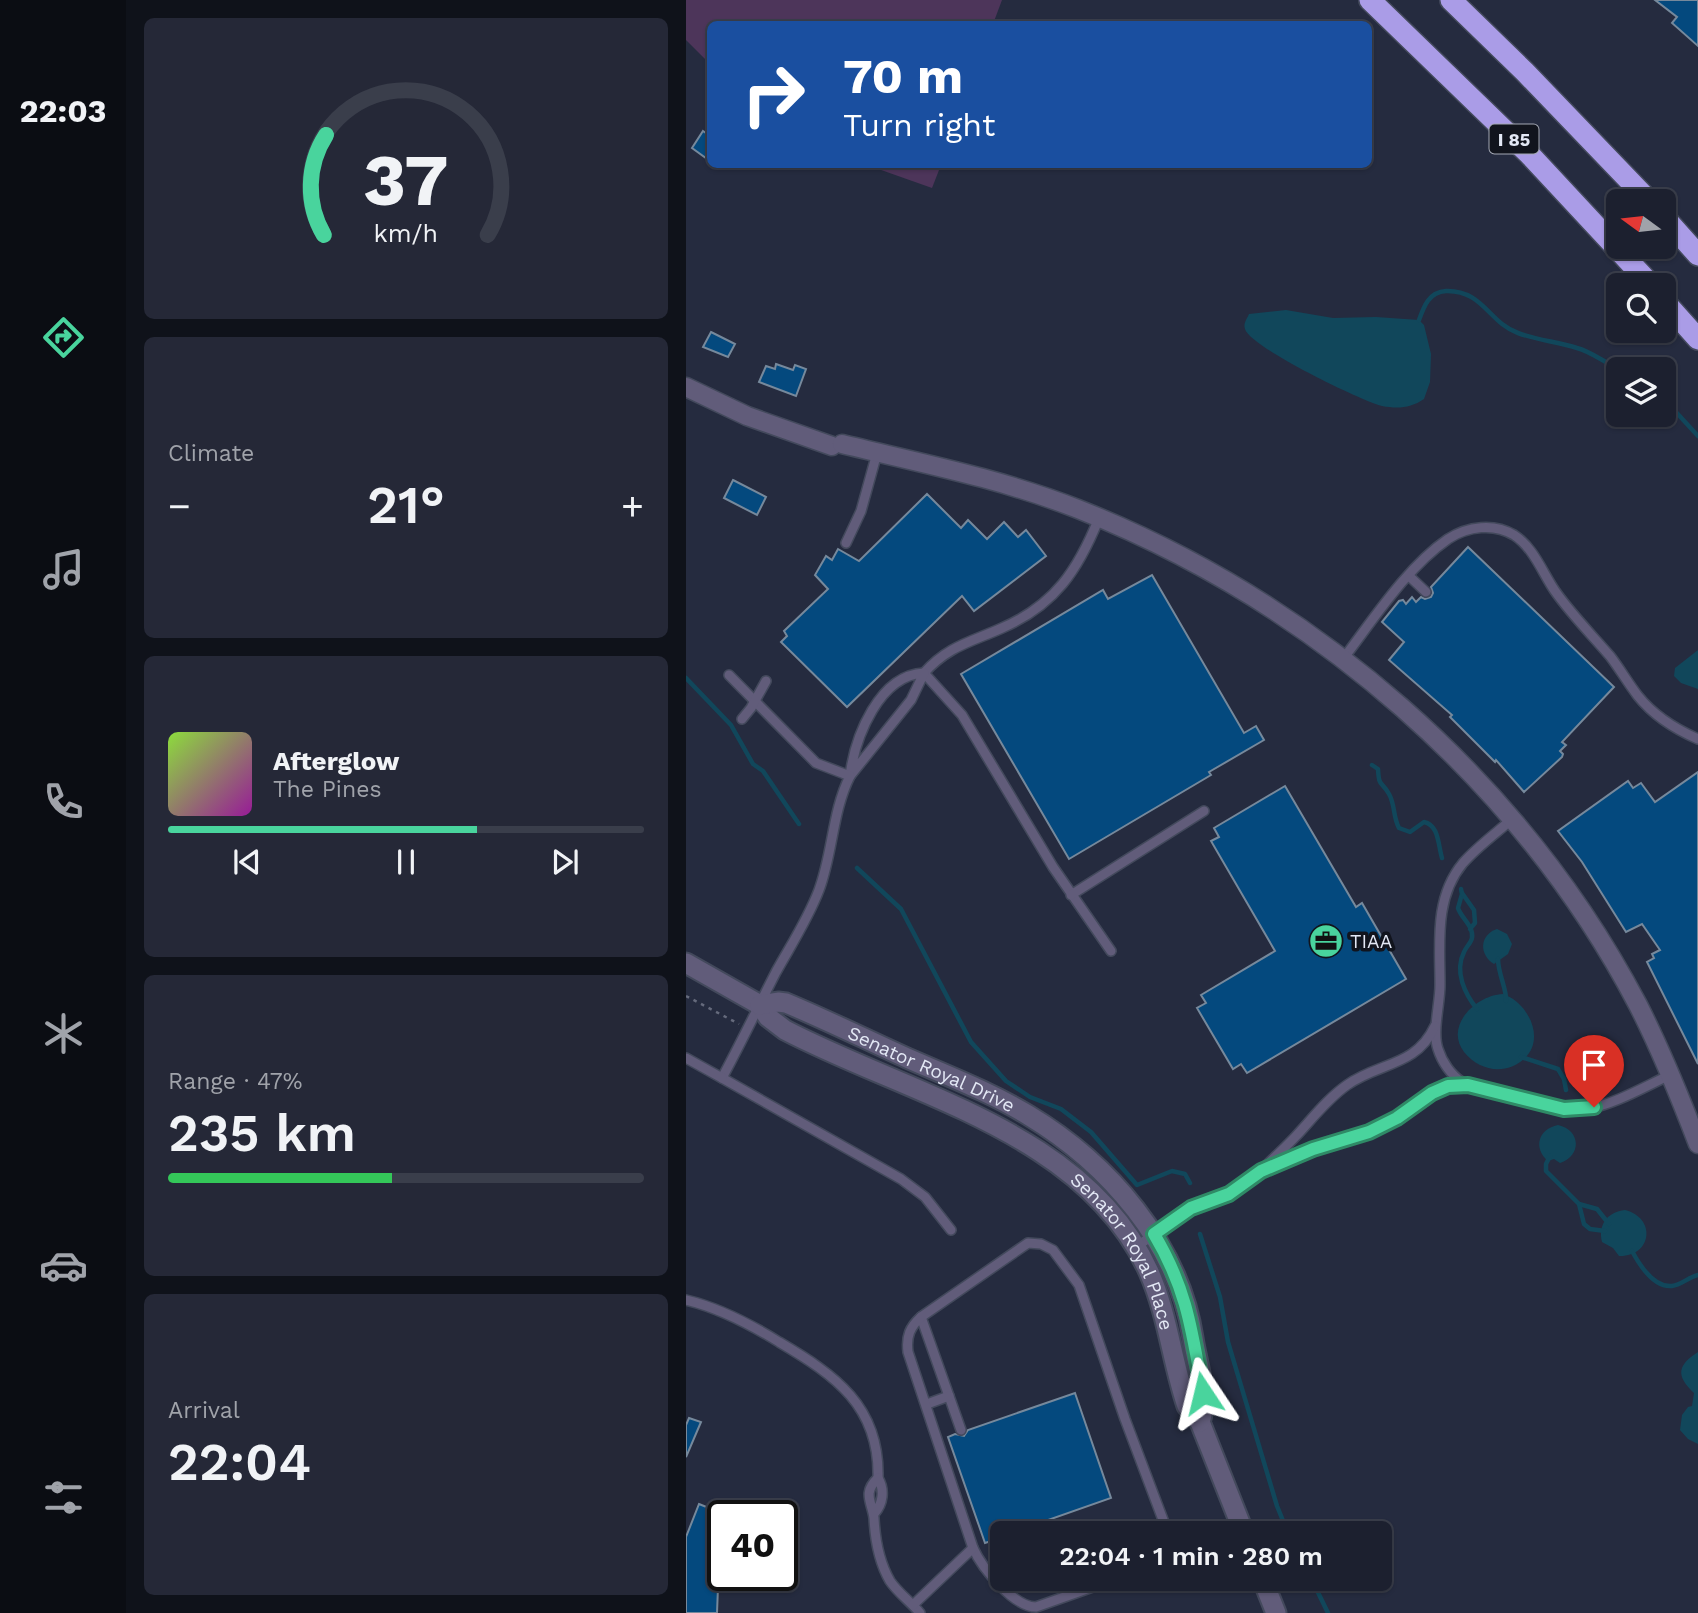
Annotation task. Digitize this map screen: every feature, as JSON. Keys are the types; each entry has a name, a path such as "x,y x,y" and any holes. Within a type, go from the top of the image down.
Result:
{"highway":[{"name":"I 85","path":"1370,0 1530,155 1640,273"},
{"name":"I 85","path":"1451,0 1525,72 1637,189"},
{"path":"1676,231 1698,255"},
{"path":"1676,314 1698,339"}],"street":[{"path":"686,387 738,412 837,445 995,481 1099,518 1145,538 1232,584 1343,659 1434,737 1511,820 1563,886 1593,929 1636,1003 1671,1075 1698,1144"},
{"name":"Senator Royal Drive","path":"686,964 760,1005 776,1025 793,1035 989,1123 1023,1141 1062,1167"},
{"name":"Senator Royal Drive","path":"760,1005 786,1003 1005,1102 1055,1132 1092,1163"},
{"name":"Senator Royal Place","path":"1092,1163 1154,1234 1177,1277 1190,1322 1203,1393 1200,1422"},
{"name":"Senator Royal Place","path":"1062,1167 1104,1207 1136,1247 1150,1274 1187,1406 1200,1422 1239,1521"},
{"path":"1267,1591 1276,1613"}],"lane":[{"path":"846,543 861,511 877,453"},
{"path":"850,776 912,700 924,673 947,651 1014,622 1059,590 1076,567 1099,518"},
{"path":"1343,659 1409,576 1440,545 1460,533 1488,527 1512,534 1527,547 1555,591 1613,660 1647,706 1670,725 1698,739"},
{"path":"1409,576 1426,592"},
{"path":"722,1078 821,887 837,815 860,733 885,695 900,678 924,673"},
{"path":"924,673 962,715 1071,895 1111,951"},
{"path":"729,675 816,762 850,776"},
{"path":"741,719 766,681"},
{"path":"1071,895 1204,811"},
{"path":"1468,1085 1454,1076 1438,1052 1436,1038 1441,998 1440,922 1445,897 1462,864 1511,820"},
{"path":"1136,1247 1191,1208 1229,1194 1261,1171 1330,1099 1347,1085 1404,1060 1416,1051 1432,1032 1438,1018"},
{"path":"686,1058 901,1179 925,1197 951,1230"},
{"path":"1261,1171 1313,1149 1369,1132 1397,1118 1443,1088 1455,1085 1468,1085 1554,1107 1580,1110 1594,1107 1671,1075"},
{"path":"990,1572 973,1548 907,1346 910,1329 921,1317 1023,1245 1034,1243 1053,1250 1074,1278 1084,1297 1125,1419 1163,1521"},
{"path":"686,1300 747,1323 819,1366 842,1385 861,1409 871,1429 882,1491 881,1504 874,1514 876,1541 885,1570 895,1587 920,1613"},
{"path":"921,1317 961,1430"},
{"path":"927,1404 949,1396"},
{"path":"913,1605 973,1548"},
{"path":"1007,1591 1028,1607 1036,1607 1081,1591"}],"path":[{"path":"686,996 736,1023"}],"shaded area":[{"path":"686,0 1002,0 994,21 707,21 707,61 686,40"},
{"path":"875,168 940,168 932,188"}],"water":[{"path":"1286,310 1333,318 1419,320 1424,325 1431,354 1430,382 1424,399 1399,407 1370,402 1285,360 1251,337 1245,329 1249,314"},
{"path":"1698,650 1698,689 1681,683 1674,676 1675,668"},
{"path":"1497,929 1507,934 1512,944 1508,954 1494,964 1486,956 1483,945 1487,936"},
{"path":"1503,994 1520,1004 1526,1012 1534,1031 1534,1040 1531,1050 1518,1064 1493,1069 1477,1063 1464,1052 1458,1032 1460,1022 1474,1006 1483,1000"},
{"path":"1558,1125 1571,1132 1576,1143 1572,1155 1560,1163 1554,1159 1548,1161 1539,1145 1546,1130"},
{"path":"1625,1210 1642,1221 1646,1236 1644,1244 1638,1250 1630,1255 1619,1256 1613,1248 1602,1242 1601,1230 1605,1220 1613,1213"},
{"path":"1698,1352 1698,1444 1688,1439 1680,1430 1682,1415 1692,1406 1694,1393 1684,1381 1681,1371 1686,1361"}],"building":[{"path":"1655,0 1698,0 1698,46 1672,23 1677,17"},
{"path":"703,131 707,134 707,159 692,148"},
{"path":"711,332 735,344 728,357 703,347"},
{"path":"776,364 793,370 795,365 806,369 796,396 759,382 766,366 775,369"},
{"path":"733,480 766,497 757,515 724,498"},
{"path":"927,494 961,528 968,520 987,539 1004,522 1018,537 1026,530 1046,556 974,611 962,596 847,707 781,642 787,636 784,631 828,589 815,575 826,556 832,560 838,549 859,561"},
{"path":"1468,547 1614,687 1562,742 1566,745 1560,751 1562,757 1524,792 1496,760 1495,762 1450,717 1452,715 1389,660 1404,642 1382,622 1399,601 1403,600 1406,604 1412,597 1416,602 1421,597 1431,597 1431,587"},
{"path":"1152,575 1244,733 1256,726 1264,740 1209,772 1211,775 1069,859 961,674 1103,590 1108,599"},
{"path":"1698,772 1698,1064 1647,962 1654,958 1652,954 1660,950 1642,924 1626,932 1582,862 1558,831 1628,781 1633,788 1641,783 1655,802"},
{"name":"TIAA","path":"1285,786 1356,907 1362,903 1406,979 1247,1073 1241,1064 1233,1069 1197,1008 1206,1003 1201,995 1275,951 1211,841 1219,837 1214,828"},
{"path":"1075,1393 1111,1498 1045,1521 990,1521 990,1541 985,1543 948,1437 955,1434 964,1436 968,1430"},
{"path":"689,1418 701,1422 686,1457 686,1425"},
{"path":"699,1504 707,1507 707,1591 718,1591 717,1613 686,1613 686,1537"}],"waterway":[{"path":"1419,320 1425,305 1435,294 1459,292 1477,301 1500,322 1518,333 1583,350 1606,362"},
{"path":"1676,412 1698,436"},
{"path":"686,678 731,725 753,764 763,771 799,824"},
{"path":"1372,765 1378,769 1380,782 1391,798 1399,828 1410,832 1424,822 1429,824 1437,836 1442,858"},
{"path":"857,868 901,909 971,1042 1006,1081 1030,1097 1061,1109 1091,1132 1137,1185 1172,1171 1185,1174 1190,1183"},
{"path":"1461,889 1458,908 1472,934 1461,960 1461,975 1468,997 1477,1009"},
{"path":"1462,893 1474,910 1475,923 1470,929"},
{"path":"1498,959 1506,1001"},
{"path":"1521,1057 1558,1069 1566,1090"},
{"path":"1550,1156 1546,1171 1579,1204 1584,1224 1590,1229 1605,1231"},
{"path":"1579,1204 1597,1209 1609,1224"},
{"path":"1200,1234 1220,1297 1228,1342 1283,1521"},
{"path":"1632,1251 1648,1274 1665,1286 1672,1286 1698,1275"},
{"path":"1317,1591 1328,1613"}],"place":[{"name":"TIAA","path":"1326,941"}],"route":[{"path":"1203,1393 1183,1294 1170,1260 1154,1234 1191,1208 1229,1194 1261,1171 1313,1149 1369,1132 1448,1086 1468,1085 1564,1109 1594,1107"}]}
